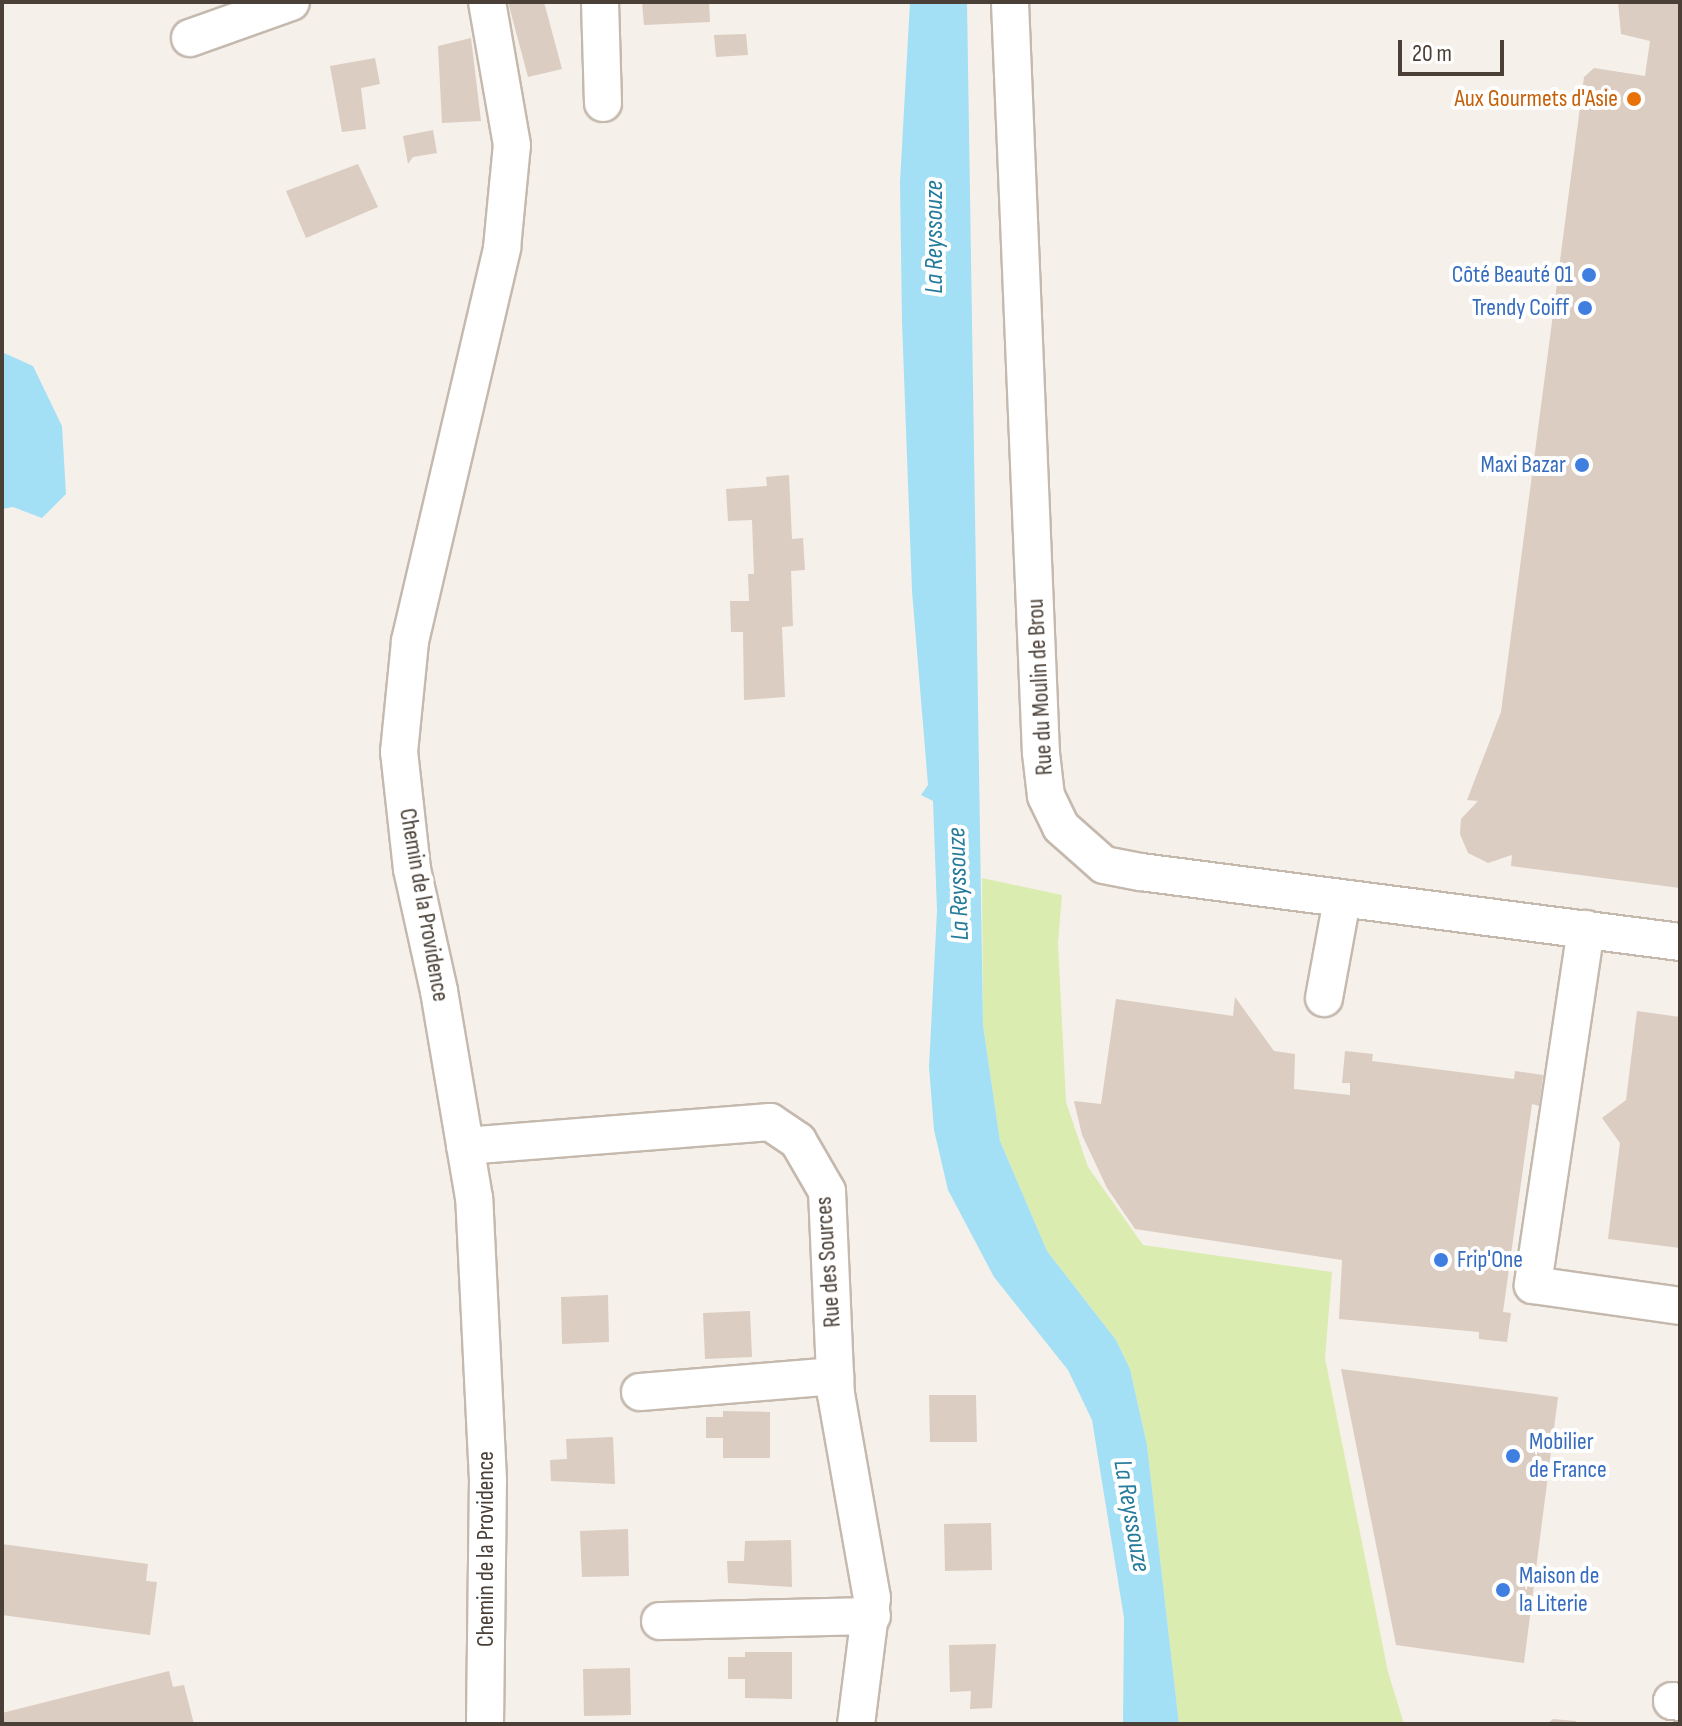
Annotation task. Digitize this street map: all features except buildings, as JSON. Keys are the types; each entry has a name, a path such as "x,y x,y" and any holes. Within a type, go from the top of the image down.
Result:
{"street":[{"path":"190,38 291,2"},
{"name":"Chemin de la Providence","path":"485,1724 488,1480 474,1198 412,869 399,752 410,641 502,248 512,145 487,2"},
{"path":"600,2 603,103"},
{"name":"Rue du Moulin de Brou","path":"1010,2 1046,796 1061,827 1104,865 1342,900 1680,942"},
{"path":"1324,998 1342,900"},
{"path":"1586,929 1533,1285 1680,1306"},
{"name":"Rue des Sources","path":"465,1146 770,1122 798,1141 827,1191 835,1376 872,1616 856,1724"},
{"path":"640,1392 835,1376"},
{"path":"660,1621 872,1616"}],"green space":[{"path":"982,878 1062,895 1058,943 1066,1102 1088,1167 1143,1245 1332,1272 1325,1358 1388,1672 1404,1724 1179,1724 1147,1445 1130,1369 1116,1340 1047,1251 1000,1141 983,1025"}],"water":[{"name":"La Reyssouze","path":"910,2 967,2 983,1025 1000,1141 1047,1251 1116,1340 1130,1369 1147,1445 1179,1724 1123,1724 1124,1618 1092,1420 1068,1370 994,1277 948,1190 934,1130 929,1067 937,911 933,801 921,795 928,785 912,591 902,322 900,182"},
{"path":"2,352 33,366 62,426 66,494 42,518 13,507 2,509"}],"place":[{"name":"Aux Gourmets d'Asie","path":"1634,99"},
{"name":"Côté Beauté 01","path":"1589,275"},
{"name":"Trendy Coiff","path":"1585,308"},
{"name":"Maxi Bazar","path":"1582,465"},
{"name":"Frip'One","path":"1441,1260"},
{"name":"Mobilier de France","path":"1513,1456"},
{"name":"Maison de la Literie","path":"1503,1590"}]}
